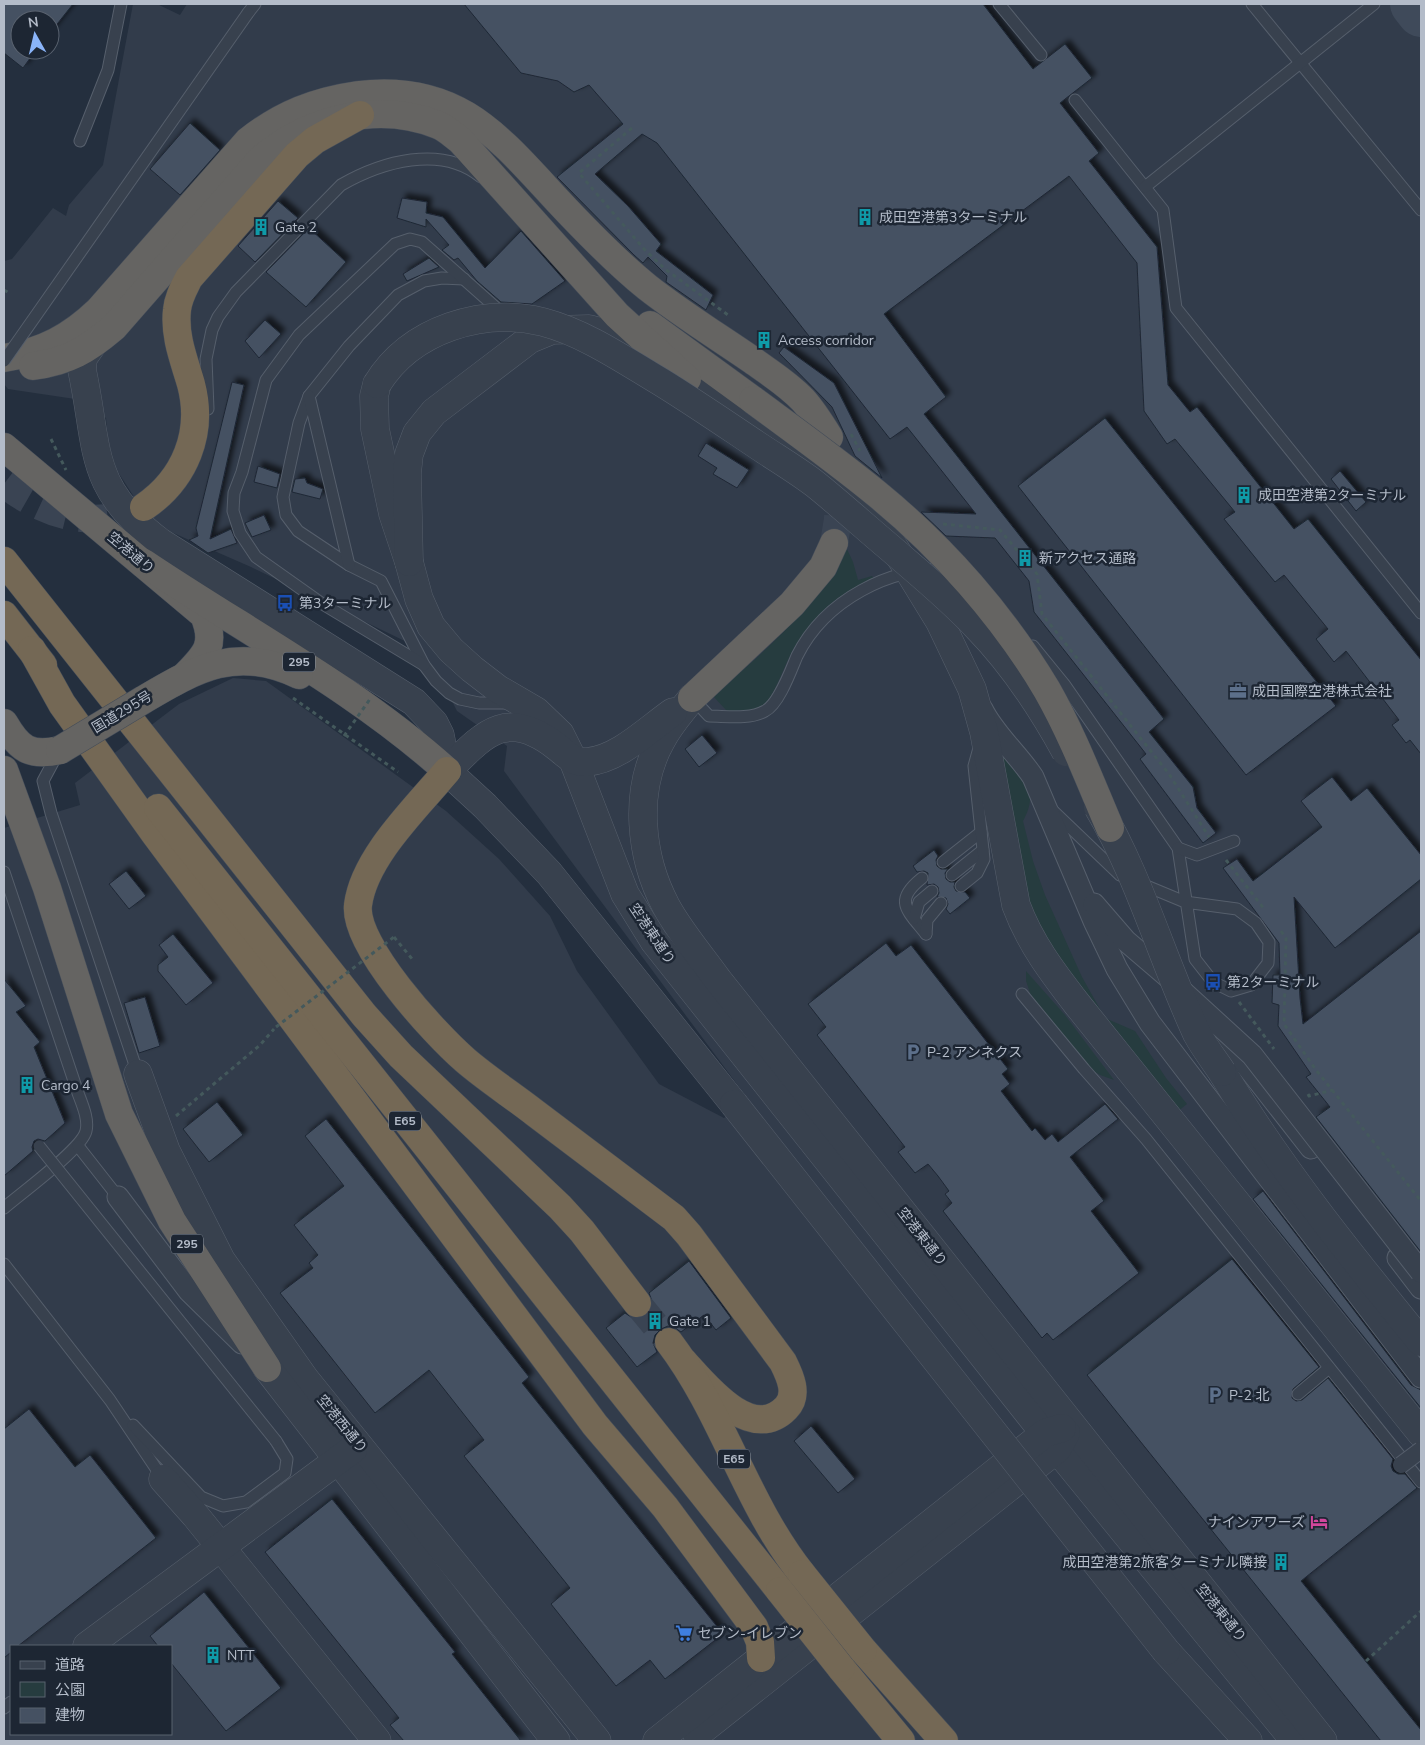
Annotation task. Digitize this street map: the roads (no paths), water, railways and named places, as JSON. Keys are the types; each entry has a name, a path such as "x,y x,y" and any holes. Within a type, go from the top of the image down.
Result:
{"highway":[{"path":"4,360 44,349 64,339 82,326 99,310 248,141 267,126 290,113 316,103 339,98 386,93 429,99 455,108 481,123 506,144 564,208 621,264 648,287 782,381 802,399 829,437"},
{"path":"4,368 51,363 72,357 92,345 114,327 268,154 281,143 308,128 360,116 387,114 412,118 439,126 564,208"},
{"path":"144,506 168,487 185,462 194,434 194,403 176,326 177,309 181,294 199,264 297,155 315,140 343,122 360,116"},
{"path":"460,140 617,315 687,379"},
{"path":"576,271 754,400 878,494 949,563 985,602 1020,648 1060,713 1110,828"},
{"name":"空港通り","path":"4,447 204,615 209,627 210,639 208,650 185,675"},
{"path":"692,698 798,597 823,567 834,543"},
{"path":"4,561 364,1015 400,1056 560,1207 582,1231 637,1303"},
{"name":"295","path":"144,563 326,680 420,746 447,771"},
{"name":"E65","path":"4,615 900,1741"},
{"path":"32,650 62,704 155,834 595,1425 665,1507 754,1627 760,1642 761,1658"},
{"name":"295","path":"185,675 213,664 238,660 260,661 283,667 302,677 406,748 447,771"},
{"name":"国道295号","path":"60,750 185,675"},
{"name":"295","path":"4,723 16,742 26,750 39,753 60,750"},
{"name":"295","path":"4,770 48,888 119,1114 172,1221 267,1368"},
{"name":"E65","path":"447,771 379,854 367,874 361,889 358,907 365,938 374,954 423,1016 465,1060 674,1218 690,1234 783,1362 791,1378 793,1394 788,1406 779,1415 766,1420 738,1413 722,1402 676,1352 698,1386 781,1548 863,1650 943,1739"}],"street":[{"path":"410,562 393,514 375,429 374,396 377,384 397,358 421,341 450,326 481,319 520,318 564,328 621,358 687,398 814,483 920,574 978,627 1041,710 1110,828 1198,1035 1246,1112 1317,1213 1421,1342"},
{"path":"410,562 407,473 409,454 417,433 434,412 530,339 552,330 589,328 619,337 807,458 860,503 883,529 912,573 940,622 986,719 1019,756 1033,777 1086,898 1094,921 1117,969 1150,1023 1421,1377"},
{"path":"92,345 83,358 82,370 93,443 107,484 119,504 137,524 160,542 414,702 434,723 442,742 447,771 479,800 549,873 1166,1651 1231,1741"},
{"name":"空港東通り","path":"410,562 419,599 431,626 451,650 472,669 498,688 536,711 560,734 573,760 625,894 654,941 690,989 1058,1436 1323,1741"},
{"path":"972,689 984,732 1016,905 1026,932 1047,965 1077,1004 1421,1434"},
{"path":"447,771 485,734 500,728 527,730 547,740 573,760 585,762 608,757 692,698"},
{"name":"空港東通り","path":"692,698 674,720 660,742 650,767 644,794 643,816 646,849 653,876 666,906 718,980 1058,1436 1294,1741"},
{"path":"1086,898 1098,907 1126,941 1174,982 1213,1023 1421,1288"},
{"path":"1178,987 1252,1055 1421,1272"},
{"name":"空港西通り","path":"138,1074 166,1151 221,1260 305,1379 348,1453 556,1741"},
{"path":"118,1197 189,1291 267,1368"},
{"name":"空港西通り","path":"267,1368 348,1453 597,1741"},
{"path":"657,1741 761,1658 1058,1436"},
{"path":"688,1741 1058,1436"},
{"path":"1401,1465 1421,1450"},
{"path":"88,1645 348,1453"},
{"path":"163,1479 195,1515 213,1553 356,1741"},
{"path":"213,1553 377,1741"},
{"path":"1166,1651 1248,1741"}],"lane":[{"path":"80,141 108,70 121,4"},
{"path":"1000,4 1040,55"},
{"path":"1252,4 1421,210"},
{"path":"1144,187 1374,4"},
{"path":"4,360 251,9"},
{"path":"1075,100 1163,210 1176,308 1421,613"},
{"path":"207,419 206,359 212,330 218,317 242,286 341,185 362,173 383,165 432,159 456,164 478,174 524,212"},
{"path":"424,665 321,603 256,557 240,533 233,511 234,493 242,472 266,380 299,335 395,244 410,239 422,242 530,339"},
{"path":"464,279 442,278 424,281 398,295 349,346 309,396 299,422 283,497 286,515 298,531 349,565 381,581 424,665 448,693 460,699 479,704 524,703"},
{"path":"309,396 349,565"},
{"path":"168,487 191,464 204,439"},
{"path":"692,698 709,716 735,717 766,711 776,700 799,653 814,628 851,596 896,576 936,568 959,569 972,574 983,582 1064,684 1178,848 1185,902 1195,959 1214,982 1231,991 1251,985 1268,963 1269,942 1256,923 1237,909 1185,902 1120,875 1059,815 1045,805"},
{"path":"961,886 980,869 984,859 974,766 984,732"},
{"path":"60,750 43,781 51,813 138,1074"},
{"path":"943,862 981,832"},
{"path":"1178,848 1197,855 1234,840"},
{"path":"952,875 983,850"},
{"path":"4,872 86,1118 86,1132 78,1146 4,1208"},
{"path":"922,878 907,890 905,900 907,909 926,934 927,920 941,903"},
{"path":"914,918 919,902 932,891"},
{"path":"1022,994 1084,1069 1146,1139 1421,1482"},
{"path":"39,1146 276,1441 287,1459 285,1473 246,1502 223,1506 201,1497 110,1400"},
{"path":"78,1146 118,1197"},
{"path":"5,1267 110,1400 163,1479"},
{"path":"1298,1394 1329,1368"}],"tunnel":[{"path":"4,484 20,495 54,512 89,519 107,518 144,507"},
{"path":"834,543 838,519 839,485"},
{"path":"637,1303 669,1342"}],"place":[{"name":"成田空港第3ターミナル","path":"865,217"},
{"name":"Gate 2","path":"261,227"},
{"name":"Access corridor","path":"764,340"},
{"name":"成田空港第2ターミナル","path":"1244,495"},
{"name":"新アクセス通路","path":"1025,558"},
{"name":"第3ターミナル","path":"285,603"},
{"name":"成田国際空港株式会社","path":"1238,691"},
{"name":"第2ターミナル","path":"1213,982"},
{"name":"P-2 アンネクス","path":"913,1052"},
{"name":"Cargo 4","path":"27,1085"},
{"name":"Gate 1","path":"655,1321"},
{"name":"P-2 北","path":"1215,1395"},
{"name":"ナインアワーズ","path":"1319,1522"},
{"name":"成田空港第2旅客ターミナル隣接","path":"1281,1562"},
{"name":"セブン-イレブン","path":"684,1633"},
{"name":"NTT","path":"213,1655"}]}
